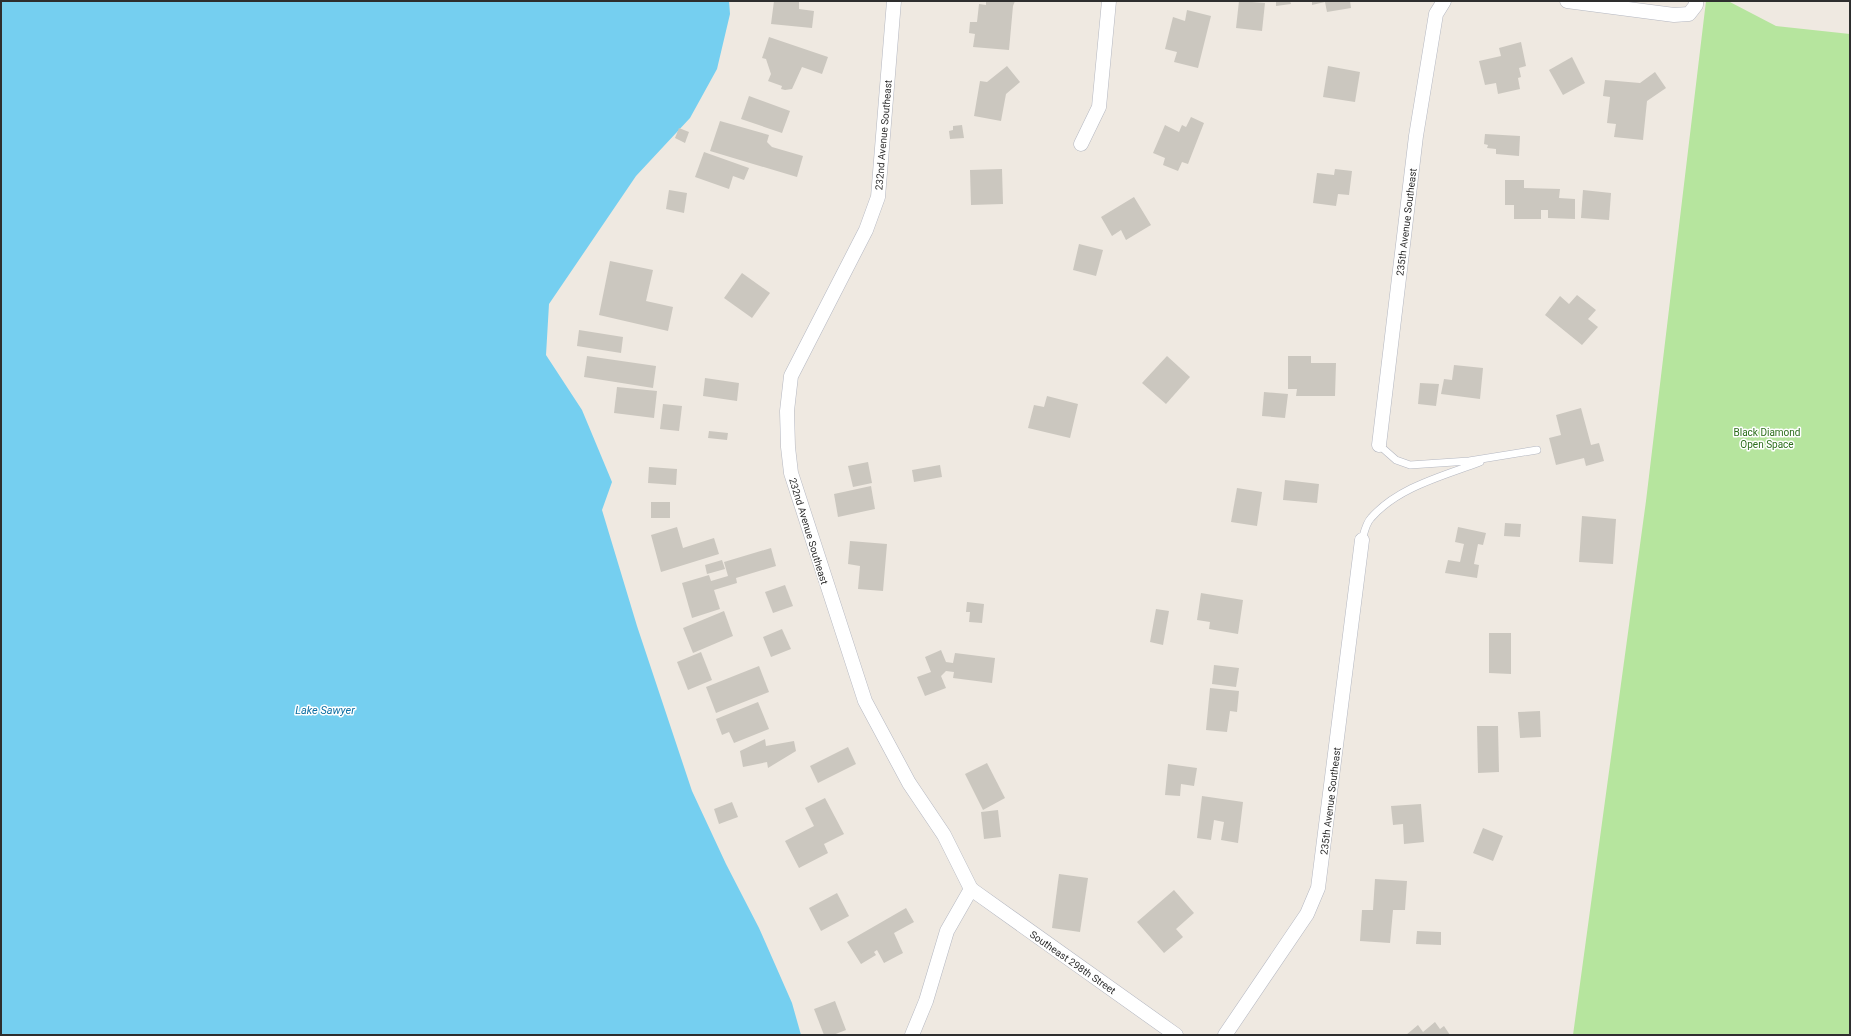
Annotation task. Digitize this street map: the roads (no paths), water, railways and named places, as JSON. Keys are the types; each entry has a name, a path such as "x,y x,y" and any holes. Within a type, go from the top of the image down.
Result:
{"street":[{"name":"232nd Avenue Southeast","path":"894,1 878,197 866,230 791,376 787,411 788,447 791,473 865,701 909,783 944,834 971,889"},
{"path":"1081,144 1099,107 1109,1"},
{"name":"235th Avenue Southeast","path":"1379,445 1416,136 1436,14 1444,1"},
{"path":"1567,1 1674,15 1689,14 1696,5 1696,1"},
{"name":"235th Avenue Southeast","path":"1225,1035 1308,914 1318,888 1362,540"},
{"path":"912,1035 926,1001 947,931 971,889"},
{"name":"Southeast 298th Street","path":"971,889 1176,1035"}],"lane":[{"path":"1379,445 1396,460 1410,465 1469,461 1537,450"},
{"path":"1362,540 1370,519 1393,498 1419,485 1493,457"}],"water":[{"name":"Lake Sawyer","path":"1,1 729,1 730,14 717,69 690,118 636,176 549,304 546,355 582,410 612,482 602,510 637,626 692,791 726,864 759,928 792,1003 801,1035 1,1035"}],"park label":[{"name":"Black Diamond Open Space","path":"1767,438"}]}
